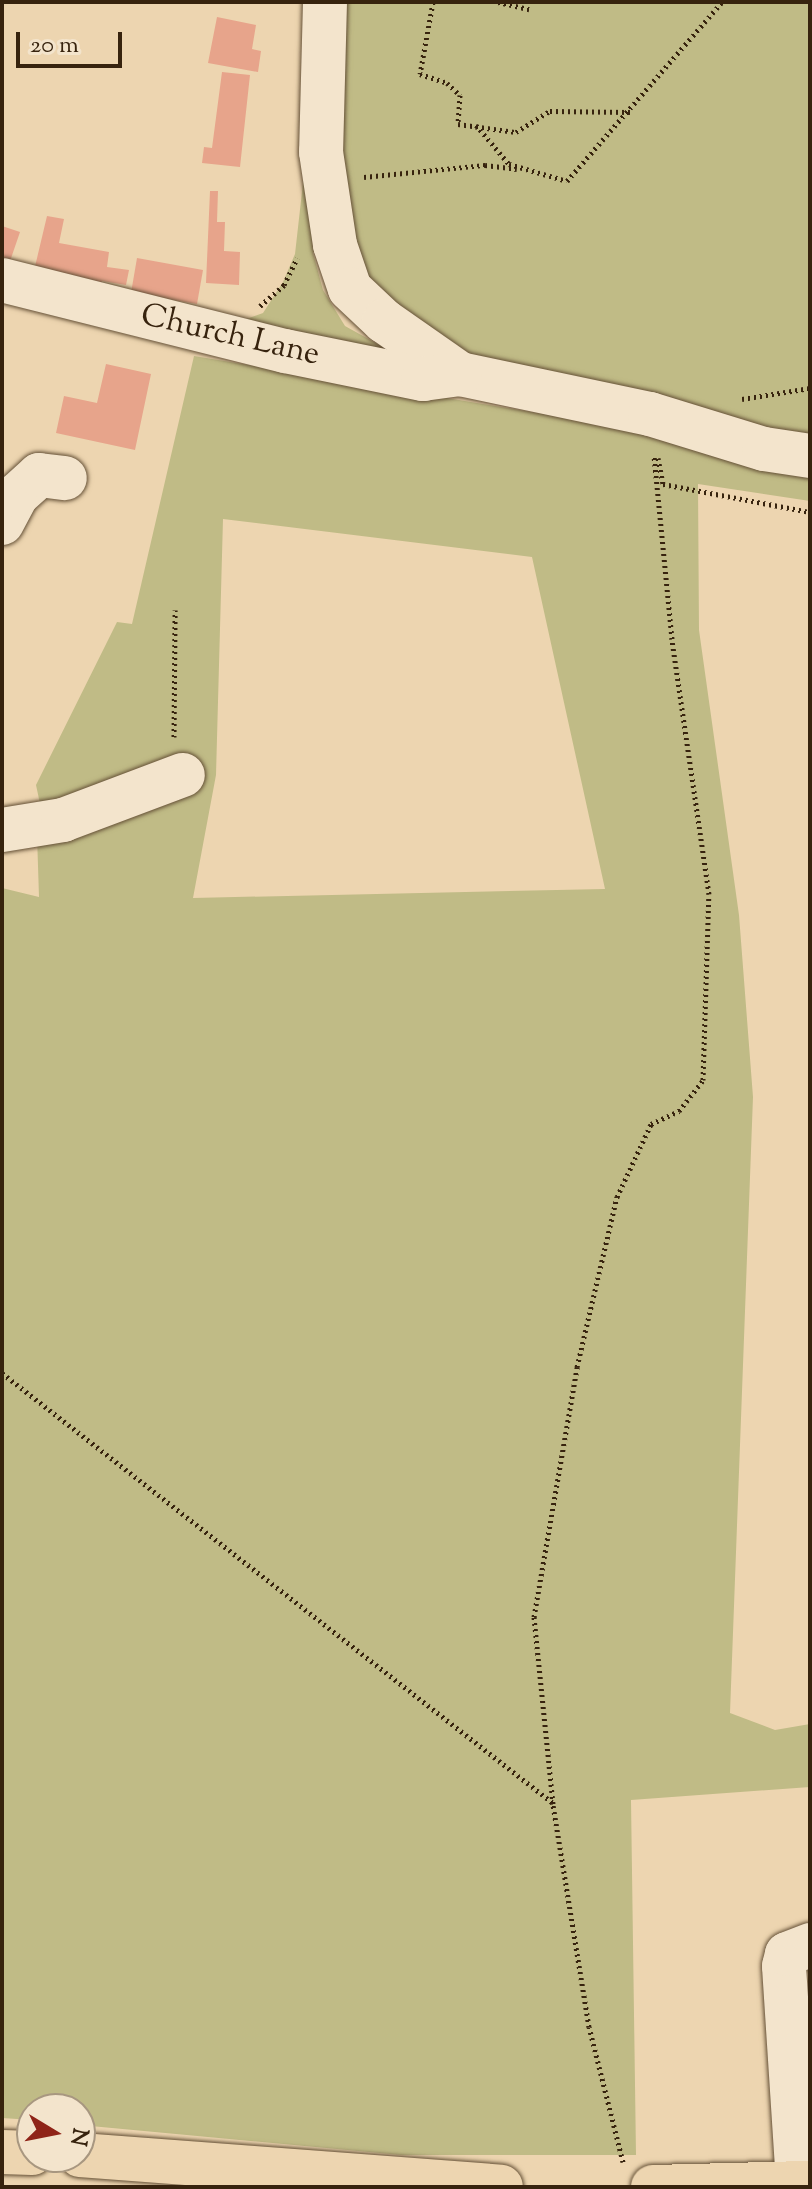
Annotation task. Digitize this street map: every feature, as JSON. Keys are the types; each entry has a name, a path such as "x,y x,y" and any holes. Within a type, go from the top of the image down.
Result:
{"highway":[{"path":"96,2156 501,2187"},
{"path":"638,2175 804,2183"}],"street":[{"path":"325,2 325,183 335,245 350,289 384,321 460,374 650,414 764,449 810,456"},
{"name":"Church Lane","path":"2,280 300,354 423,379 460,374"},
{"path":"2,523 17,495 39,475 65,478"},
{"path":"2,830 63,820 178,776"},
{"path":"804,2183 784,1966 787,1954 810,1945"}],"path":[{"path":"433,2 420,74 454,89 460,95 458,124 516,132 550,111 631,112"},
{"path":"498,2 529,9"},
{"path":"325,183 485,165 567,181 631,112 722,2"},
{"path":"476,125 518,169"},
{"path":"248,311 284,285 299,247"},
{"path":"650,414 663,484 810,512"},
{"path":"638,2175 589,2027 553,1804 534,1617 577,1367 617,1197 651,1124 679,1111 703,1080 709,894 672,639 650,414"},
{"path":"175,610 178,776"},
{"path":"2,1373 553,1804"}],"shaded area":[{"path":"344,2 810,2 810,441 472,359 369,285 342,202"},
{"path":"304,174 320,242 313,253 323,290 345,326 408,361 219,329 263,313 283,282 295,254"},
{"path":"194,356 574,419 810,470 810,501 698,484 699,630 739,915 753,1097 730,1713 775,1730 810,1724 810,1787 631,1800 636,2155 401,2155 96,2126 96,2093 16,2093 16,2119 2,2118 2,888 39,897 37,835 42,813 36,785 117,622 132,624","holes":["223,519 532,557 605,889 193,898 216,775"]}],"building":[{"path":"217,17 256,25 252,49 261,51 258,72 208,63"},
{"path":"222,72 250,75 240,167 202,163 204,147 212,148"},
{"path":"210,191 218,191 217,222 225,222 224,251 240,252 239,285 206,283"},
{"path":"47,216 64,219 59,243 109,252 107,267 129,270 126,285 102,281 101,286 33,275"},
{"path":"2,226 20,232 8,267 2,265"},
{"path":"137,258 203,270 197,304 131,293"},
{"path":"106,364 151,374 135,450 56,433 64,396 97,403"}]}
